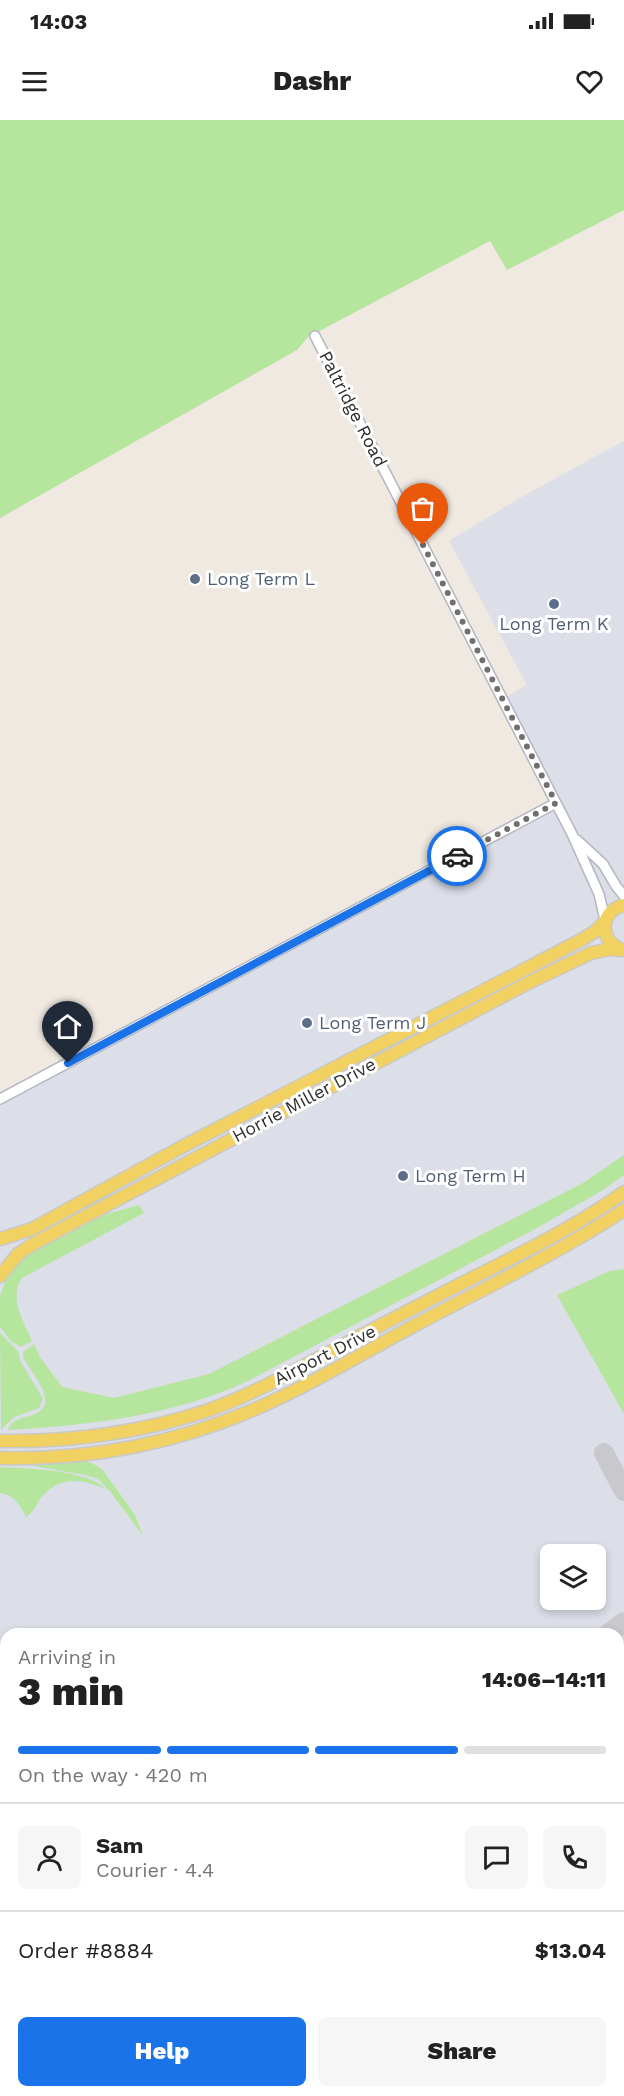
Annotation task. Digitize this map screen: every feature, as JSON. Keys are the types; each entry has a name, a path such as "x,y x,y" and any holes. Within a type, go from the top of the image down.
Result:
{"main road":[{"name":"Horrie Miller Drive","path":"0,1239 32,1229 188,1144 583,939 596,931 614,909 624,905"},
{"path":"605,920 604,929 607,938 613,946 623,951"},
{"name":"Horrie Miller Drive","path":"0,1276 18,1254 33,1244 431,1032 570,962 601,950 623,951"},
{"name":"Airport Drive","path":"0,1441 66,1440 124,1432 174,1420 228,1402 278,1380 524,1250 624,1192"},
{"name":"Airport Drive","path":"0,1458 75,1456 134,1448 232,1419 289,1393 591,1231 624,1210"}],"street":[{"name":"Paltridge Road","path":"315,336 572,834 599,894 605,920"},
{"path":"0,1099 556,803"},
{"name":"Paltridge Road","path":"572,834 603,864 615,886 624,896"}],"shaded area":[{"path":"624,441 624,1628 0,1628 0,1099 556,803 502,699 527,685 449,541 525,495"}],"green space":[{"path":"0,120 624,120 624,210 507,270 490,241 308,337 297,350 0,518"},
{"path":"624,1155 624,1175 603,1190 537,1228 248,1381 190,1403 161,1411 100,1422 8,1430 19,1419 39,1412 45,1403 43,1390 23,1357 23,1352 34,1344 40,1357 62,1387 114,1398 209,1374 583,1183"},
{"path":"139,1205 144,1213 22,1278 18,1286 17,1302 32,1341 21,1347 12,1342 0,1327 0,1296 7,1277 21,1260 42,1246 103,1215"},
{"path":"624,1269 624,1414 557,1295 610,1271"},
{"path":"0,1333 18,1351 21,1362 43,1399 39,1408 14,1417 1,1430"},
{"path":"0,1462 90,1462 102,1469 135,1515 143,1536 110,1491 98,1479 28,1465 0,1465"},
{"path":"0,1467 40,1469 71,1474 86,1478 106,1489 79,1481 63,1482 48,1491 26,1517 16,1501 0,1493"}],"taxiway":[{"path":"604,1453 624,1491"},
{"path":"616,1628 624,1622"}],"way so far":[{"path":"423,545 556,803 457,856"}],"place":[{"name":"Long Term L","path":"195,579"},
{"name":"Long Term K","path":"554,604"},
{"name":"Long Term J","path":"307,1023"},
{"name":"Long Term H","path":"403,1176"}],"route":[{"path":"68,1063 457,856"}]}
